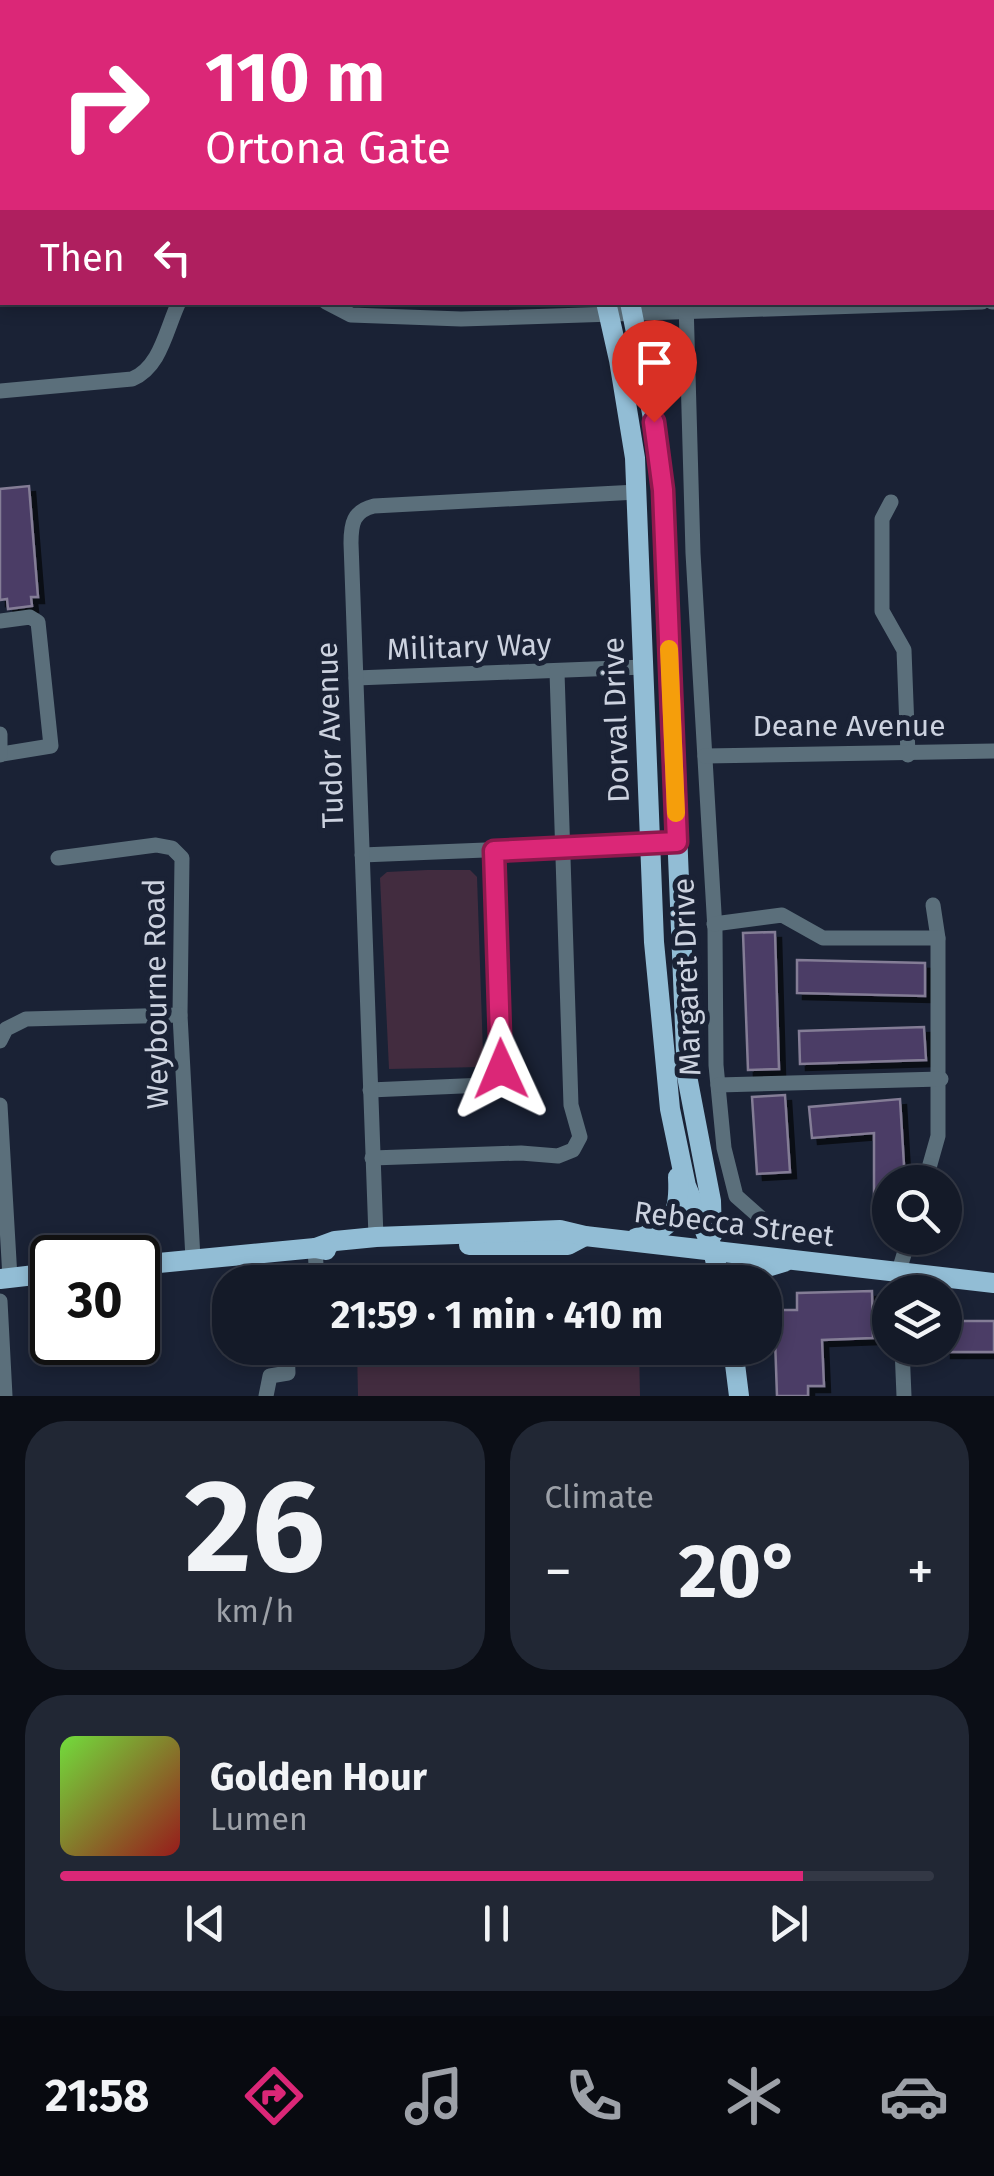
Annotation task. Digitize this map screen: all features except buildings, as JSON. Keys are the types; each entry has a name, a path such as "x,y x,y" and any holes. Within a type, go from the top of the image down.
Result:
{"main road":[{"name":"Dorval Drive","path":"607,307 635,458 654,942 670,1109 686,1186 713,1250"},
{"name":"Dorval Drive","path":"632,307 663,490 687,1076 711,1201 716,1265"},
{"path":"622,1240 658,1230 676,1214 680,1196 678,1150"},
{"name":"Rebecca Street","path":"160,1263 316,1248 335,1241 376,1237 530,1229 796,1260 872,1278"},
{"name":"Rebecca Street","path":"316,1248 337,1253 477,1245 568,1245 585,1236"},
{"path":"776,1265 796,1260"},
{"path":"5,1278 30,1275"},
{"name":"Rebecca Street","path":"962,1283 994,1283"},
{"path":"734,1365 739,1396"}],"street":[{"path":"0,392 132,379 146,373 155,362 177,305"},
{"path":"332,305 351,315 461,320 607,307 834,305"},
{"name":"Margaret Drive","path":"685,308 718,1085 724,1148 736,1196 761,1218"},
{"name":"Tudor Avenue","path":"376,1237 351,527 362,510 380,506 637,492"},
{"path":"891,502 882,518 882,611 904,650 908,754"},
{"path":"0,620 30,617 38,622 51,746 1,754 0,734"},
{"name":"Military Way","path":"356,678 644,668"},
{"path":"372,1158 521,1153 558,1156 577,1144 580,1128 572,1105 557,672"},
{"name":"Deane Avenue","path":"705,756 994,751"},
{"path":"362,854 677,842"},
{"name":"Weybourne Road","path":"58,858 156,845 172,848 182,858 180,1015 192,1259"},
{"path":"370,1090 485,1085 501,1069 494,851"},
{"path":"929,1165 938,1136 940,1079 938,938 933,905"},
{"path":"714,924 782,915 823,938 938,938"},
{"path":"0,1041 6,1028 26,1019 180,1015"},
{"path":"718,1085 940,1079"},
{"path":"0,1105 5,1278"},
{"path":"316,1248 316,1265"},
{"path":"0,1301 4,1389"},
{"path":"266,1396 270,1376 288,1373 288,1365"},
{"path":"903,1365 904,1396"}],"shaded area":[{"path":"470,870 477,877 483,1053 480,1067 389,1069 380,878 387,872"},
{"path":"357,1365 639,1365 640,1396 358,1396"}],"slow traffic":[{"path":"669,649 676,813"}],"route":[{"path":"501,1069 494,851 677,842 663,490 654,422"}]}
